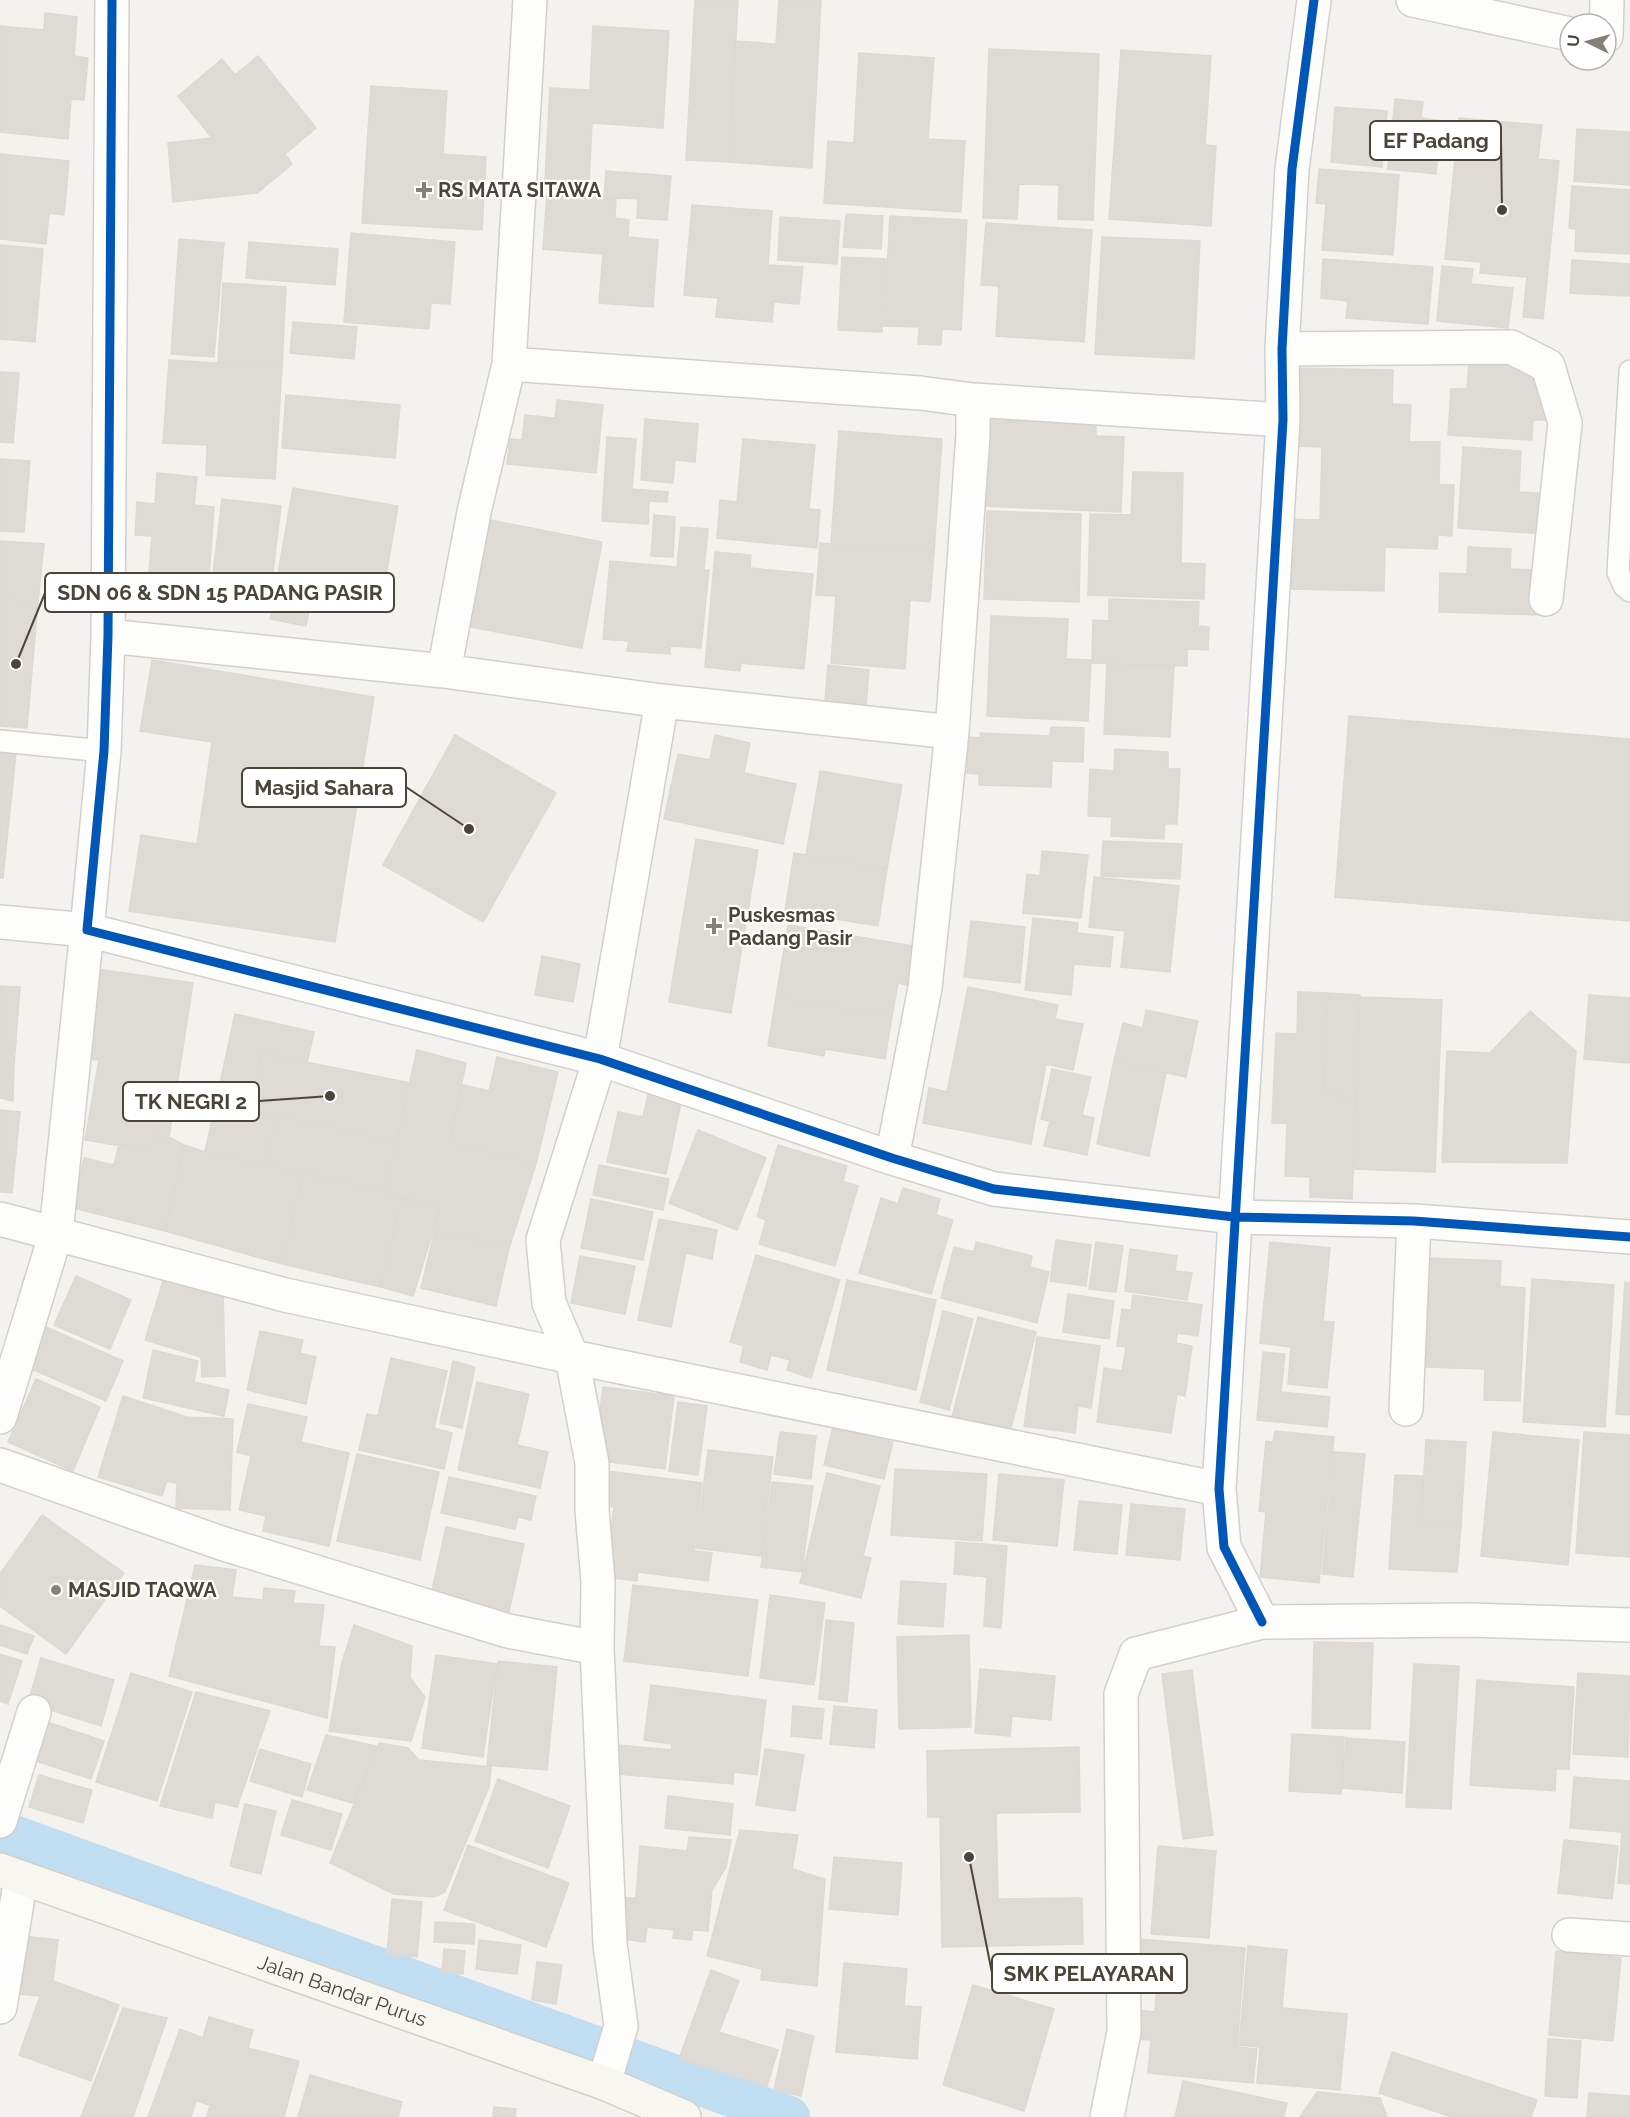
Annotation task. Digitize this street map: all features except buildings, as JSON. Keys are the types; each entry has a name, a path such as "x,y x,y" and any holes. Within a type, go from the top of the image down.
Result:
{"street":[{"path":"0,1416 56,1233 104,751 108,636 112,0"},
{"path":"444,671 474,512 509,364 530,0"},
{"path":"1263,1622 1224,1547 1219,1489 1282,420 1282,349 1292,169 1314,0"},
{"path":"1413,0 1558,31"},
{"path":"1282,349 1511,347 1548,366 1565,423 1546,599"},
{"path":"509,364 920,393 973,400 1282,420"},
{"path":"892,1158 925,988 952,732 973,435 973,400"},
{"path":"108,636 444,671 662,701 952,732"},
{"path":"609,2072 621,2026 610,1944 597,1648 598,1582 592,1510 592,1463 572,1358 549,1304 543,1240 600,1059 662,701"},
{"path":"0,922 87,930 600,1059 892,1158 994,1189 1234,1217 1414,1221 1630,1237"},
{"path":"0,1219 285,1295 572,1358 1219,1489"},
{"path":"1406,1409 1414,1221"},
{"path":"0,1465 221,1543 508,1631 597,1648"},
{"path":"1107,2117 1124,2032 1122,1694 1136,1654 1263,1622 1470,1620 1630,1625"},
{"path":"4,1808 34,1712"},
{"path":"0,2007 11,1874"},
{"name":"Jalan Bandar Purus","path":"11,1874 609,2072 684,2117"},
{"path":"1569,1935 1630,1939"}],"lane":[{"path":"1630,371 1618,572 1624,586 1630,591"},
{"path":"0,741 104,751"}],"waterway":[{"path":"0,1831 789,2117"}],"cycle path":[{"path":"112,0 108,636 104,751 87,930 600,1059 892,1158 994,1189 1234,1217 1414,1221 1630,1237"},
{"path":"1262,1622 1224,1547 1219,1489 1283,420 1282,349 1292,169 1314,0"}],"place":[{"name":"RS MATA SITAWA","path":"424,190"},
{"name":"EF Padang","path":"1502,210"},
{"name":"SDN 06 & SDN 15 PADANG PASIR","path":"16,664"},
{"name":"Masjid Sahara","path":"469,829"},
{"name":"Puskesmas Padang Pasir","path":"714,926"},
{"name":"TK NEGRI 2","path":"330,1096"},
{"name":"MASJID TAQWA","path":"56,1590"},
{"name":"SMK PELAYARAN","path":"969,1857"}]}
